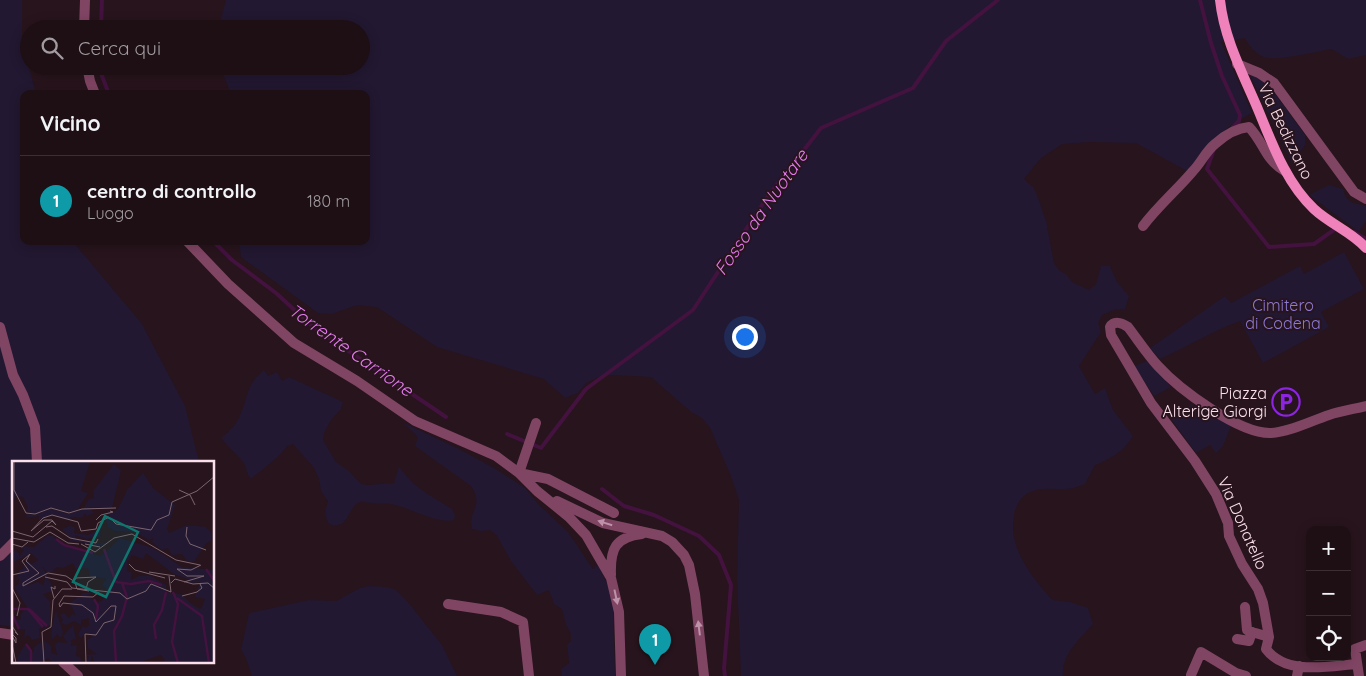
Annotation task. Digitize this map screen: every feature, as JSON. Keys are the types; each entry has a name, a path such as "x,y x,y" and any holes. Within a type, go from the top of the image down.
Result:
{"street":[{"path":"84,20 85,0"},
{"name":"Via Bedizzano","path":"1220,0 1222,16 1237,64 1286,172 1314,210 1366,248"},
{"path":"1237,64 1259,73 1274,83 1354,192 1366,199"},
{"path":"89,75 94,90"},
{"path":"1143,226 1153,213 1194,171 1213,145 1240,128 1249,128 1256,134 1275,166 1286,172"},
{"path":"192,245 228,284 294,343 364,385 415,421 496,456 519,473 537,491 569,517 586,535 611,578"},
{"name":"Via Donatello","path":"1269,637 1263,603 1258,589 1242,564 1216,494 1195,461 1151,403 1111,335 1110,327 1116,322 1128,327 1158,366 1178,386 1232,421 1258,432 1273,433 1286,430 1337,412 1366,406"},
{"path":"0,327 13,375 23,394 34,427 37,461"},
{"path":"519,473 536,423"},
{"path":"519,473 548,479 614,513"},
{"path":"537,491 603,524 662,536 672,542 684,555 689,565 695,594 704,676"},
{"path":"621,676 619,612 611,578 611,559 614,548 621,539 631,535 651,533"},
{"path":"0,556 12,544"},
{"path":"448,604 501,612 523,622 529,676"},
{"path":"1244,607 1247,630 1269,637 1266,649 1272,657 1294,666 1298,671 1316,667 1357,664"},
{"path":"1237,639 1249,641 1252,632"},
{"path":"1359,676 1355,648 1366,645"},
{"path":"1191,675 1201,652 1236,673 1246,676"},
{"path":"65,664 78,676"}],"green space":[{"path":"0,0 22,0 20,75 31,75 35,90 20,90 20,245 76,245 142,324 185,406 199,461 12,461 12,627 0,625"},
{"path":"226,0 1366,0 1366,55 1348,59 1332,49 1270,58 1261,56 1256,52 1245,38 1221,42 1252,113 1232,125 1216,138 1187,171 1136,143 1090,142 1062,144 1040,159 1024,179 1033,187 1037,195 1046,221 1054,263 1059,270 1067,275 1072,282 1089,290 1096,284 1101,266 1110,266 1117,282 1129,296 1125,309 1116,309 1102,315 1098,323 1101,332 1079,366 1095,394 1105,388 1113,410 1133,436 1117,454 1095,465 1085,484 1066,489 1042,489 1028,493 1019,502 1014,515 1014,539 1023,561 1036,581 1052,600 1070,602 1088,608 1093,624 1068,654 1063,668 1063,676 741,676 737,578 739,500 731,476 710,428 702,418 691,412 651,377 612,375 599,377 586,383 578,393 565,398 544,379 437,347 377,307 357,305 332,314 318,313 241,257 240,245 370,245 370,90 229,90 224,75 370,75 370,20 220,20"},
{"path":"1249,73 1268,84 1305,135 1305,145 1292,164"},
{"path":"1329,185 1343,189 1346,197 1351,202 1366,206 1366,220 1359,232 1309,195"},
{"name":"Cimitero di Codena","path":"1344,252 1364,289 1321,312 1329,327 1263,363 1240,321 1219,329 1160,359 1150,348 1225,296 1231,303 1300,266 1304,274"},
{"path":"1147,361 1171,387 1154,396 1134,366"},
{"path":"264,370 268,376 277,372 282,381 289,377 343,402 341,409 331,420 324,433 323,440 336,462 350,472 361,484 394,483 399,466 416,485 452,509 455,515 454,520 448,521 432,518 391,504 360,502 356,504 341,524 329,524 326,518 328,501 321,491 319,479 314,468 293,444 287,446 280,455 251,479 244,463 221,438 235,424 241,414 249,388 257,376"},
{"path":"1191,404 1231,426 1223,446 1216,453 1210,445 1196,453 1171,419"},
{"path":"402,422 459,449 525,488 538,504 568,532 593,569 598,565 609,588 613,606 615,676 562,676 561,669 569,663 567,644 571,641 571,634 566,625 562,609 554,604 549,590 537,595 511,561 497,536 490,530 472,529 471,522 476,499 471,486 415,446 418,437"},
{"path":"369,586 387,587 396,590 408,602 442,645 457,676 252,676 241,650 249,613 309,600 336,601 360,588"}],"waterway":[{"path":"101,20 102,0"},
{"name":"Fosso da Nuotare","path":"507,434 541,448 586,389 693,310 768,196 821,128 913,88 946,41 998,0"},
{"path":"1200,0 1222,76 1240,115 1239,121 1233,127"},
{"name":"Torrente Carrione","path":"102,75 107,90"},
{"path":"1214,149 1207,169 1269,247 1314,244 1338,227"},
{"path":"1354,232 1366,239"},
{"name":"Torrente Carrione","path":"217,245 232,260 276,293 313,327 446,417"},
{"name":"Torrente Carrione","path":"602,489 624,506 654,515 699,536 719,555 731,585 724,668 725,676"}],"place":[{"name":"Piazza Alterige Giorgi","path":"1286,402"},
{"name":"centro di controllo","path":"655,665"}]}
